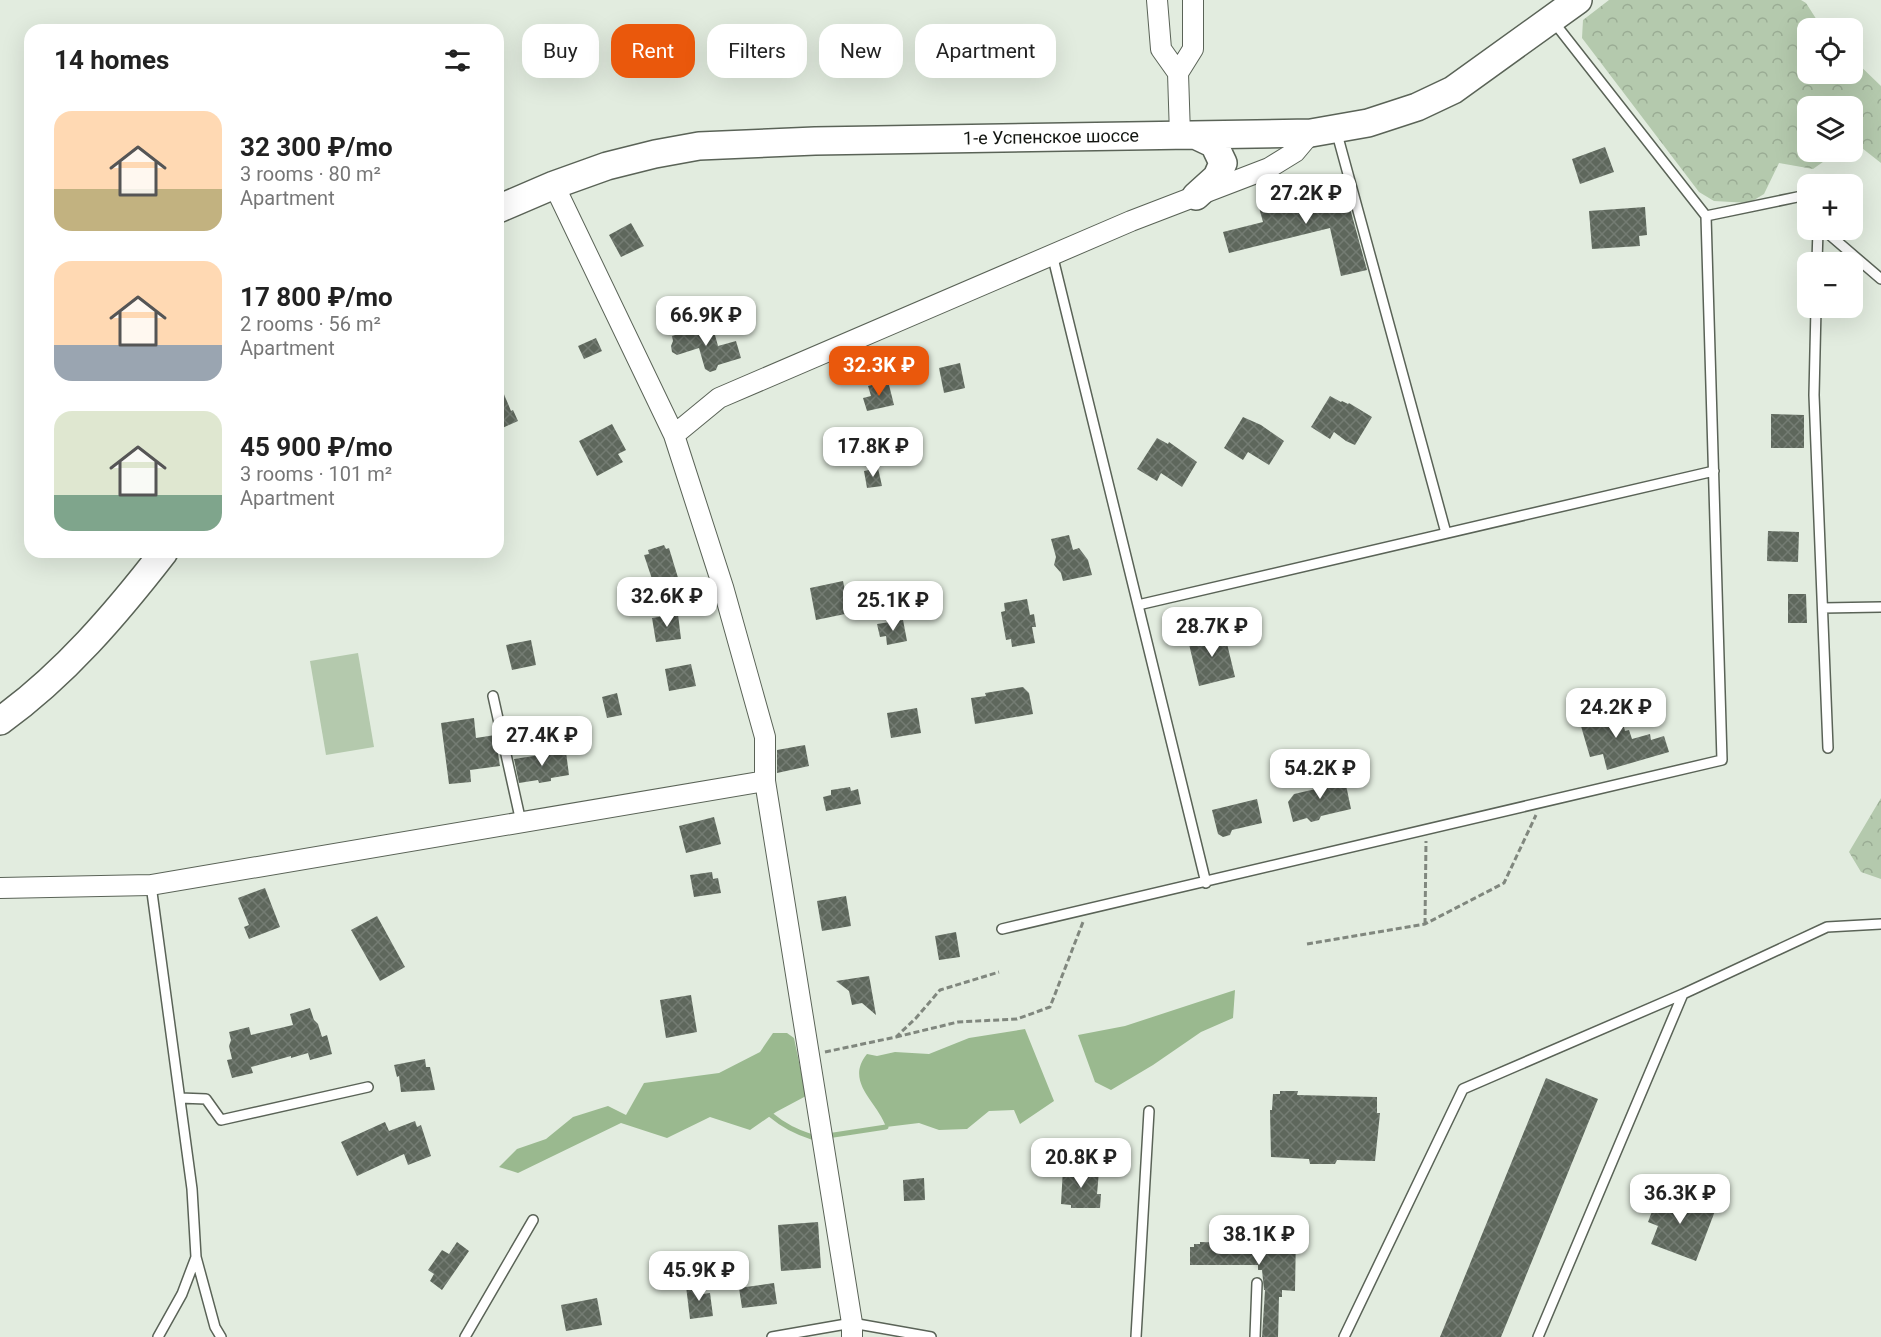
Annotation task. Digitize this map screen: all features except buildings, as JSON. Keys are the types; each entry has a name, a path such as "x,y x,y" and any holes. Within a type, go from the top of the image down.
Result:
{"main road":[{"name":"1-е Успенское шоссе","path":"504,206 607,166 699,146 826,141 1323,131 1368,123 1417,107 1453,90 1578,0"},
{"path":"1188,135 1214,144 1223,163 1217,177 1196,196"},
{"path":"0,722 74,659 159,558"}],"street":[{"path":"1157,0 1161,49 1178,73 1188,135"},
{"path":"1178,73 1193,49 1193,0"},
{"path":"674,435 719,398 1131,221 1269,168 1296,152 1323,131"},
{"path":"554,185 674,435 723,587 765,737 765,781 852,1330"},
{"path":"0,888 151,885 765,781"}],"lane":[{"path":"1002,929 1206,883 1722,760 1707,216 1552,20"},
{"path":"1323,131 1446,533"},
{"path":"1707,216 1797,197"},
{"path":"1836,240 1881,279"},
{"path":"1052,255 1206,883"},
{"path":"1816,318 1814,395 1828,748"},
{"path":"1138,605 1714,471"},
{"path":"1822,608 1881,608"},
{"path":"493,696 521,822"},
{"path":"151,885 192,1189 196,1257 215,1327 221,1337"},
{"path":"1344,1337 1463,1089 1683,994 1827,927 1881,924"},
{"path":"1538,1337 1683,994"},
{"path":"180,1098 206,1100 221,1120 368,1087"},
{"path":"1136,1337 1149,1111"},
{"path":"465,1337 533,1220"},
{"path":"159,1337 182,1294 196,1257"},
{"path":"1255,1337 1257,1283"},
{"path":"772,1337 852,1330 931,1337"}],"path":[{"path":"1307,944 1425,924 1504,883 1542,803"},
{"path":"1425,924 1426,830"},
{"path":"809,1055 958,1022 1017,1019 1050,1007 1088,909"},
{"path":"896,1037 940,990 999,972"}],"green space":[{"path":"1609,0 1801,0 1806,3 1816,18 1797,18 1797,84 1863,84 1863,69 1881,86 1881,163 1863,149 1863,96 1797,96 1797,162 1823,162 1813,169 1779,163 1764,194 1749,203 1714,201 1699,192 1582,38 1583,20"},
{"path":"358,653 374,747 326,755 310,661"},
{"path":"1881,798 1881,879 1861,872 1849,852"}],"shaded area":[{"path":"1235,990 1233,1018 1201,1032 1111,1090 1095,1082 1078,1035 1125,1026"},
{"path":"1025,1029 1054,1101 1020,1124 1014,1110 989,1111 967,1129 939,1130 919,1123 886,1127 861,1083 859,1074 861,1064 867,1054 877,1056 895,1052 929,1054 969,1038"},
{"path":"773,1033 787,1033 794,1038 806,1096 776,1112 750,1130 710,1117 667,1138 621,1123 518,1173 499,1167 517,1149 546,1139 573,1117 608,1106 626,1115 644,1083 719,1073 760,1052"}],"waterway":[{"path":"771,1115 790,1128 812,1137"},
{"path":"827,1136 886,1127"}]}
